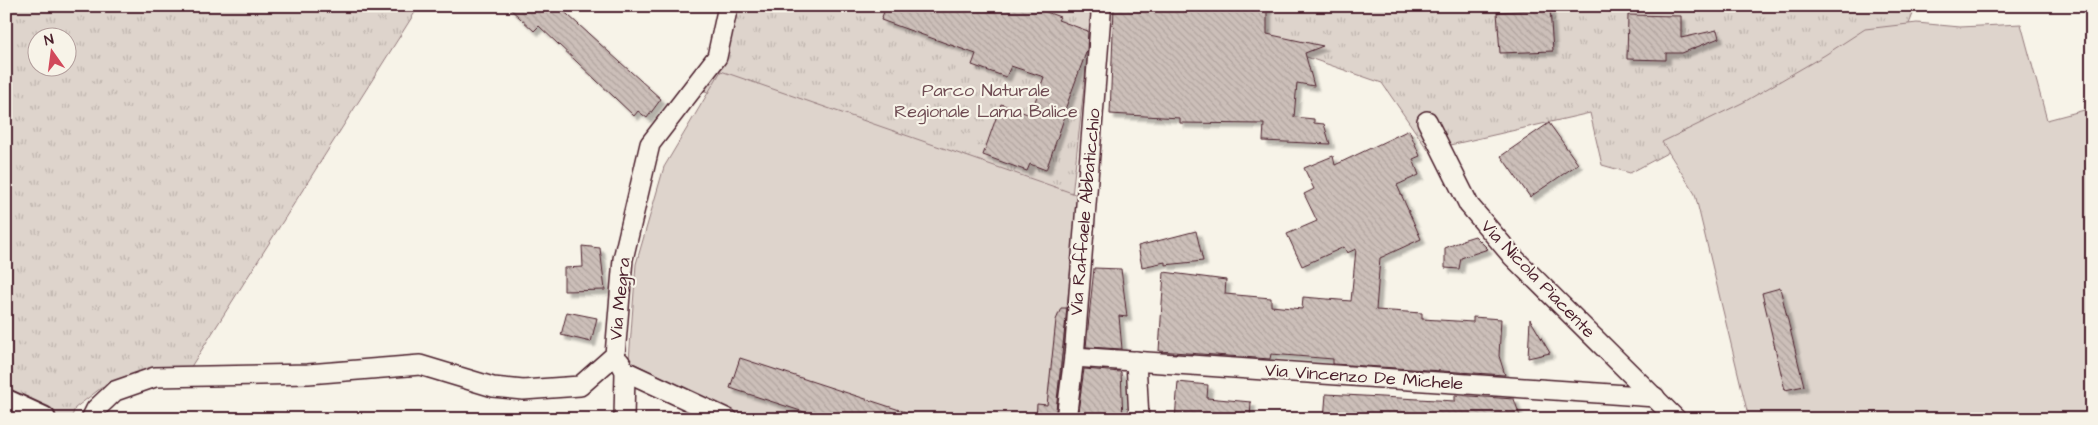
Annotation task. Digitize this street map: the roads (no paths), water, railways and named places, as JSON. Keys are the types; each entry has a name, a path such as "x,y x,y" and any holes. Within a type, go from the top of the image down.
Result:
{"main road":[{"path":"6,402 43,419"}],"street":[{"name":"Via Megra","path":"91,419 96,408 115,391 155,377 308,374 420,365 493,387 523,390 580,386 615,355 622,259 650,144 717,57 728,6"},
{"name":"Via Raffaele Abbaticchio","path":"1066,419 1074,356 1101,14 1099,6"},
{"name":"Via Nicola Piacente","path":"1427,120 1468,205 1512,256 1676,419"},
{"path":"615,355 625,371 728,419"},
{"name":"Via Vincenzo De Michele","path":"1074,356 1655,397"},
{"path":"1136,361 1139,419"},
{"path":"624,419 625,371"}],"park label":[{"name":"Parco Naturale Regionale Lama Balice","path":"986,100"}]}
